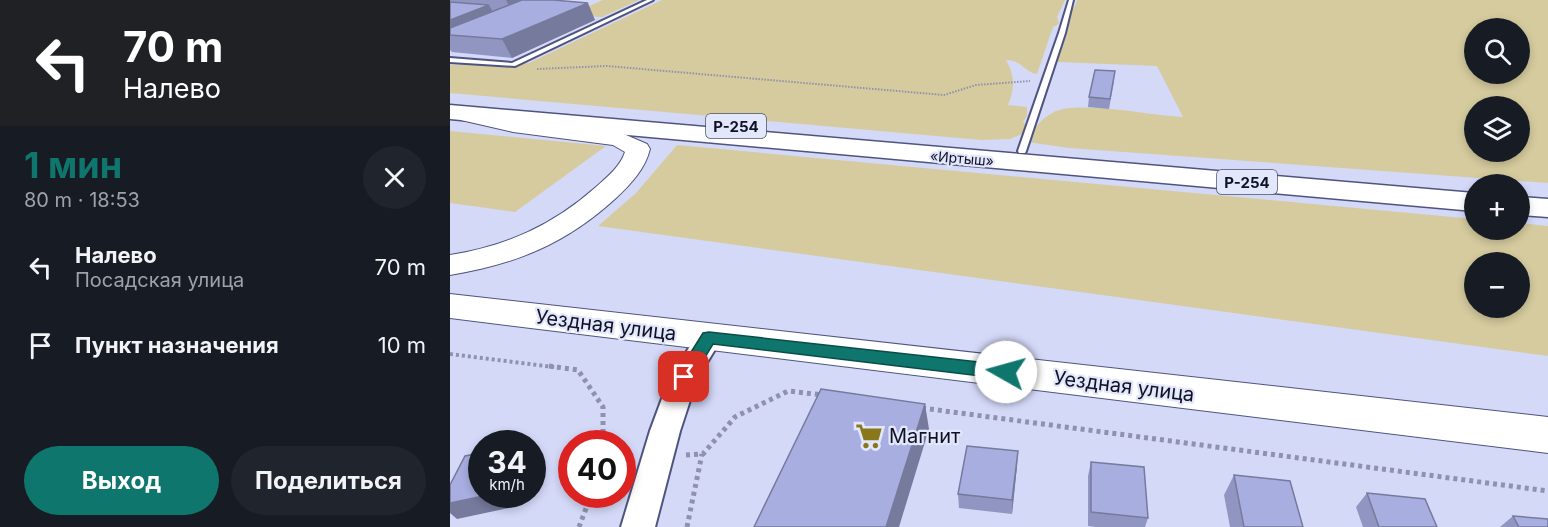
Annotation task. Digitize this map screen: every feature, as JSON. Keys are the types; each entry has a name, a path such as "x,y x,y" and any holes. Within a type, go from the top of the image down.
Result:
{"highway":[{"name":"«Иртыш»","path":"454,109 1022,151 1464,189"},
{"name":"«Иртыш»","path":"454,109 1464,201"},
{"path":"1530,195 1548,196"},
{"path":"1530,207 1548,208"}],"street":[{"path":"450,265 482,260 547,236 614,186 639,157 638,149 619,139 513,125 454,109"},
{"name":"Уездная улица","path":"450,306 1548,435"},
{"path":"638,527 684,377 709,338"}],"lane":[{"path":"450,60 513,65 651,0"},
{"path":"1022,151 1048,77 1071,0"}],"path":[{"path":"513,65 533,69 607,66 944,95 976,85 1023,83 1048,77"},
{"path":"450,354 578,370 603,407 603,430"},
{"path":"687,527 702,454 735,417 788,390 836,397"},
{"path":"919,408 1548,491"},
{"path":"658,457 702,454"},
{"path":"579,527 586,508"}],"shaded area":[{"path":"603,0 639,0 602,17 538,13 573,13"},
{"path":"662,0 1065,0 1057,17 1059,24 1053,27 1037,74 1016,62 1006,60 1013,82 1008,105 1027,107 1027,116 1023,122 1026,125 1022,134 1010,139 981,140 450,93 450,65 529,63"},
{"path":"1077,0 1548,0 1548,183 1530,182 1530,174 1464,174 1464,177 1069,148 1028,142 1041,121 1054,112 1065,109 1097,108 1183,117 1157,66 1055,60 1062,38 1066,37 1068,30 1065,28 1069,24 1069,12"},
{"path":"450,131 606,146 515,212 450,203"},
{"path":"677,145 1464,218 1464,240 1530,240 1530,224 1548,226 1548,356 598,226 636,193"}],"building":[{"path":"522,0 588,3 502,39 450,35 450,28"},
{"path":"450,2 489,5 450,20"},
{"path":"1095,70 1115,71 1110,99 1089,97"},
{"path":"821,389 925,404 886,527 754,527"},
{"path":"967,446 1018,451 1012,500 958,494"},
{"path":"468,455 468,499 450,503 450,485 465,456"},
{"path":"1091,462 1144,467 1148,518 1091,512"},
{"path":"1234,475 1290,481 1303,527 1244,527"},
{"path":"1367,493 1425,499 1437,527 1379,527"},
{"path":"1513,516 1548,519 1548,527 1519,527"}],"place":[{"name":"Магнит","path":"869,436"}],"route":[{"path":"684,377 709,338 1006,372"}]}
